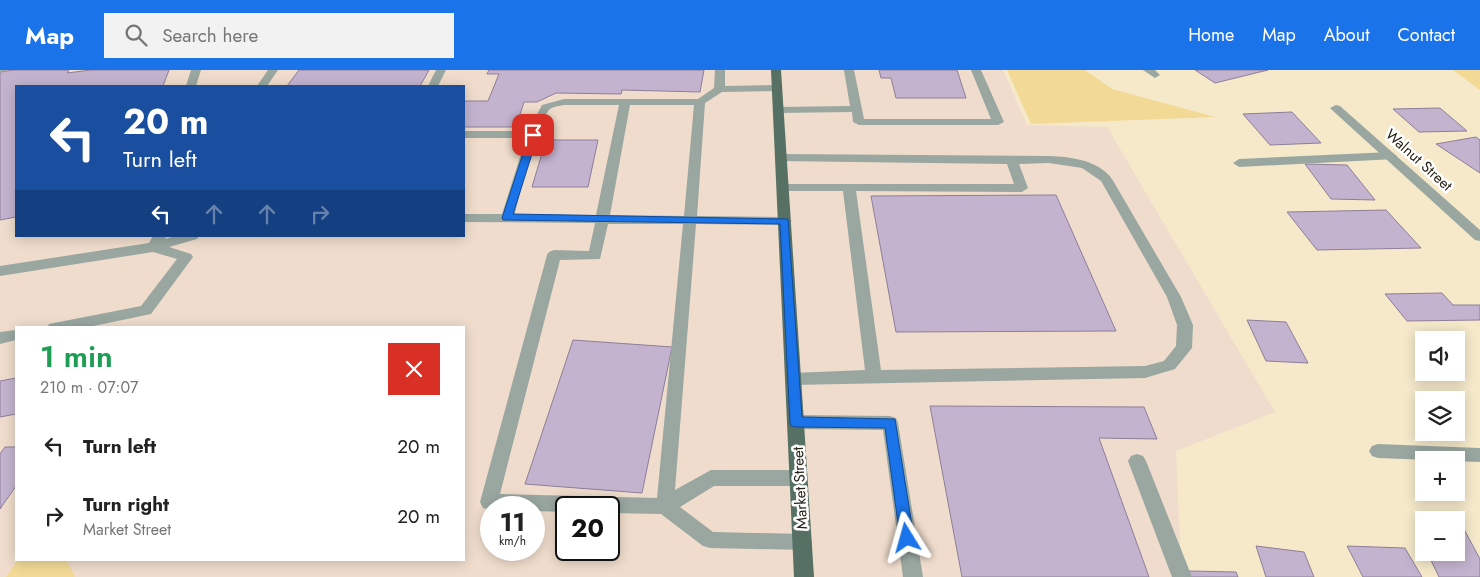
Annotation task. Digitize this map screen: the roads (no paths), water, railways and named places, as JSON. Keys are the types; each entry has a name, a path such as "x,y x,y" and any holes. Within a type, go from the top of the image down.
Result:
{"main road":[{"name":"Market Street","path":"776,70 804,577"}],"street":[{"path":"191,85 196,70"},
{"path":"263,85 273,70"},
{"path":"434,85 442,70"},
{"path":"719,88 720,70"},
{"path":"849,70 859,122 998,122 976,70"},
{"path":"507,218 533,135 545,107 554,103 700,102 719,88 777,88"},
{"path":"625,102 595,256 554,255 490,502 666,506 711,478 799,478"},
{"path":"666,506 700,102"},
{"name":"Walnut Street","path":"1336,108 1480,237"},
{"path":"778,110 856,110"},
{"path":"465,134 533,135"},
{"path":"1240,163 1391,156"},
{"path":"781,158 1012,160 1087,164 1099,170 1106,179 1174,297 1185,325 1184,348 1169,365 1145,372 793,379"},
{"path":"783,187 1022,188 1012,160"},
{"path":"848,187 874,376"},
{"path":"465,218 785,221"},
{"path":"0,271 186,237"},
{"path":"64,326 146,310 186,257 156,242"},
{"path":"0,338 15,335"},
{"path":"796,422 890,423 912,577"},
{"path":"1378,451 1480,455"},
{"path":"1137,461 1182,577"},
{"path":"666,506 710,540 802,542"}]}
